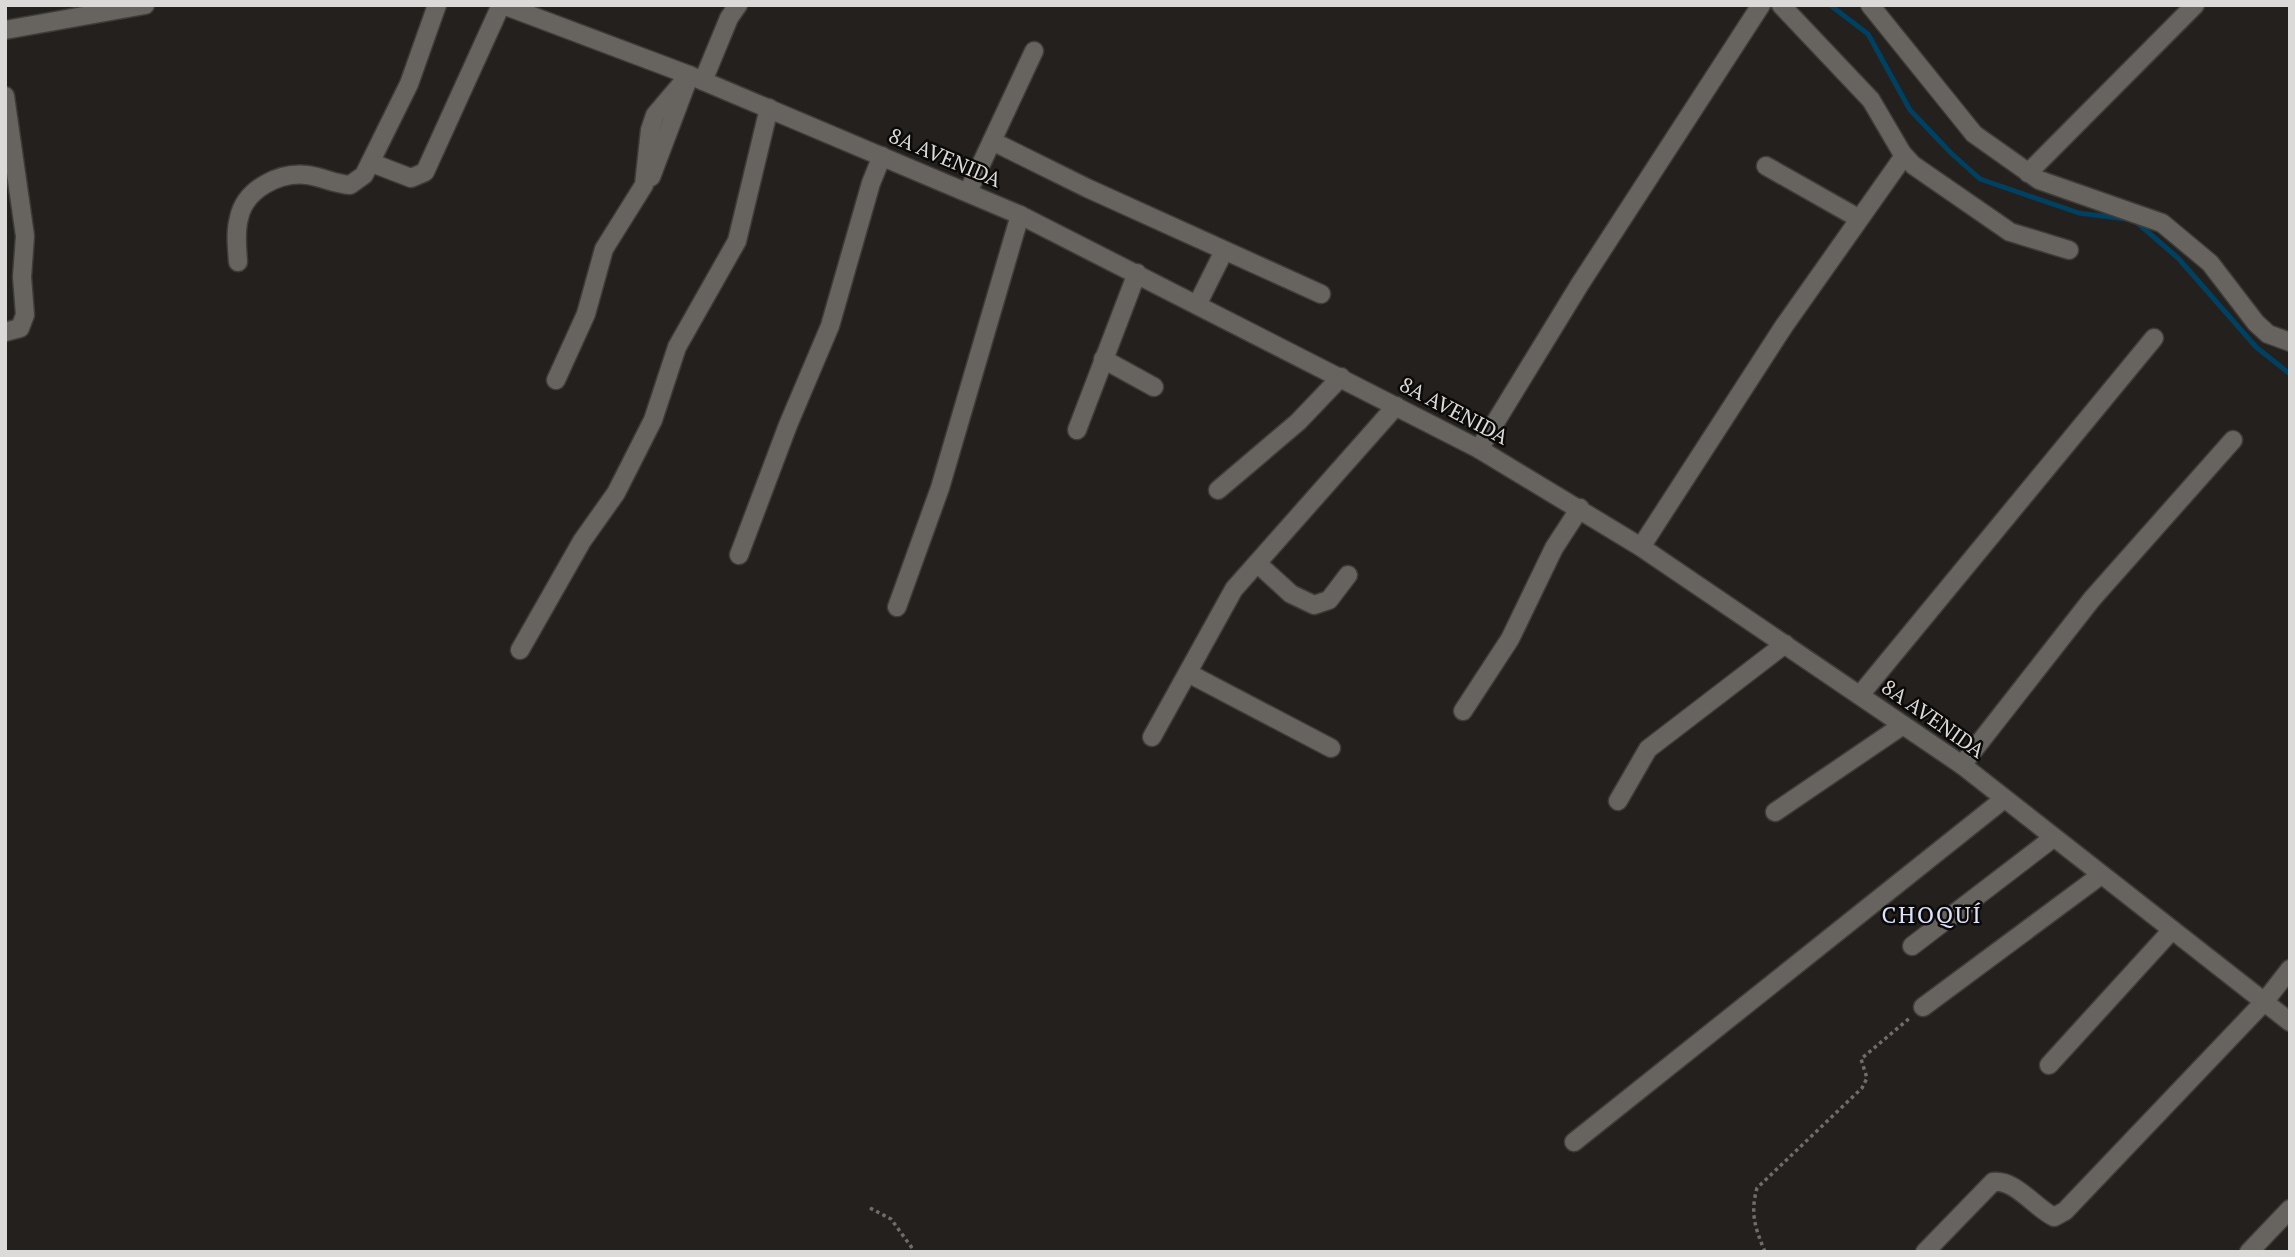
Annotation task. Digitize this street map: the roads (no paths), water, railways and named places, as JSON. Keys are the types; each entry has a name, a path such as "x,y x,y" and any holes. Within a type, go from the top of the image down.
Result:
{"street":[{"path":"5,30 145,5"},
{"path":"238,262 238,219 248,198 256,191 281,177 293,174 350,185 364,176 409,84 437,5"},
{"path":"372,163 411,178 425,172 502,5"},
{"name":"8A AVENIDA","path":"502,5 696,78 1020,215 1198,303 1479,449 1641,547 1962,765 2290,1022"},
{"path":"556,380 586,314 604,249 620,228 639,212 696,78 738,5"},
{"path":"1479,449 1580,284 1761,5"},
{"path":"1781,5 1871,100 1904,156 1964,202 2010,232 2069,250"},
{"path":"1870,5 1973,134 2028,173 2162,223 2210,263 2256,323 2268,334 2290,342"},
{"path":"2028,173 2195,5"},
{"path":"968,192 1034,51"},
{"path":"5,96 25,236 22,277 25,315 20,328 5,332"},
{"path":"520,650 582,541 616,493 653,420 677,347 737,241 769,108"},
{"path":"992,141 1321,294"},
{"path":"739,555 788,425 830,326 871,183 882,156"},
{"path":"1641,547 1858,218 1904,156"},
{"path":"1766,166 1858,218"},
{"path":"897,607 943,477 1020,215"},
{"path":"1198,303 1224,251"},
{"path":"1077,430 1137,273"},
{"path":"1860,695 2154,338"},
{"path":"1103,359 1154,387"},
{"path":"1218,490 1298,422 1341,377"},
{"path":"1152,737 1234,589 1396,406"},
{"path":"1962,765 2092,599 2233,440"},
{"path":"1463,711 1510,639 1554,548 1580,508"},
{"path":"1257,564 1292,594 1314,605 1329,600 1348,575"},
{"path":"1618,801 1648,748 1785,644"},
{"path":"1188,674 1331,748"},
{"path":"1775,812 1903,724"},
{"path":"1574,1142 2004,799"},
{"path":"1912,946 2053,838"},
{"path":"1923,1007 2101,875"},
{"path":"2049,1065 2172,930"},
{"path":"1925,1252 1993,1182 2009,1184 2041,1211 2053,1217 2065,1211 2265,1001 2290,969"},
{"path":"2249,1252 2290,1209"}],"waterway":[{"path":"1830,5 1868,34 1910,110 1980,179 2079,213 2134,220 2178,258 2256,347 2290,374"}],"district":[{"name":"CHOQUÍ","path":"1932,915"}]}
